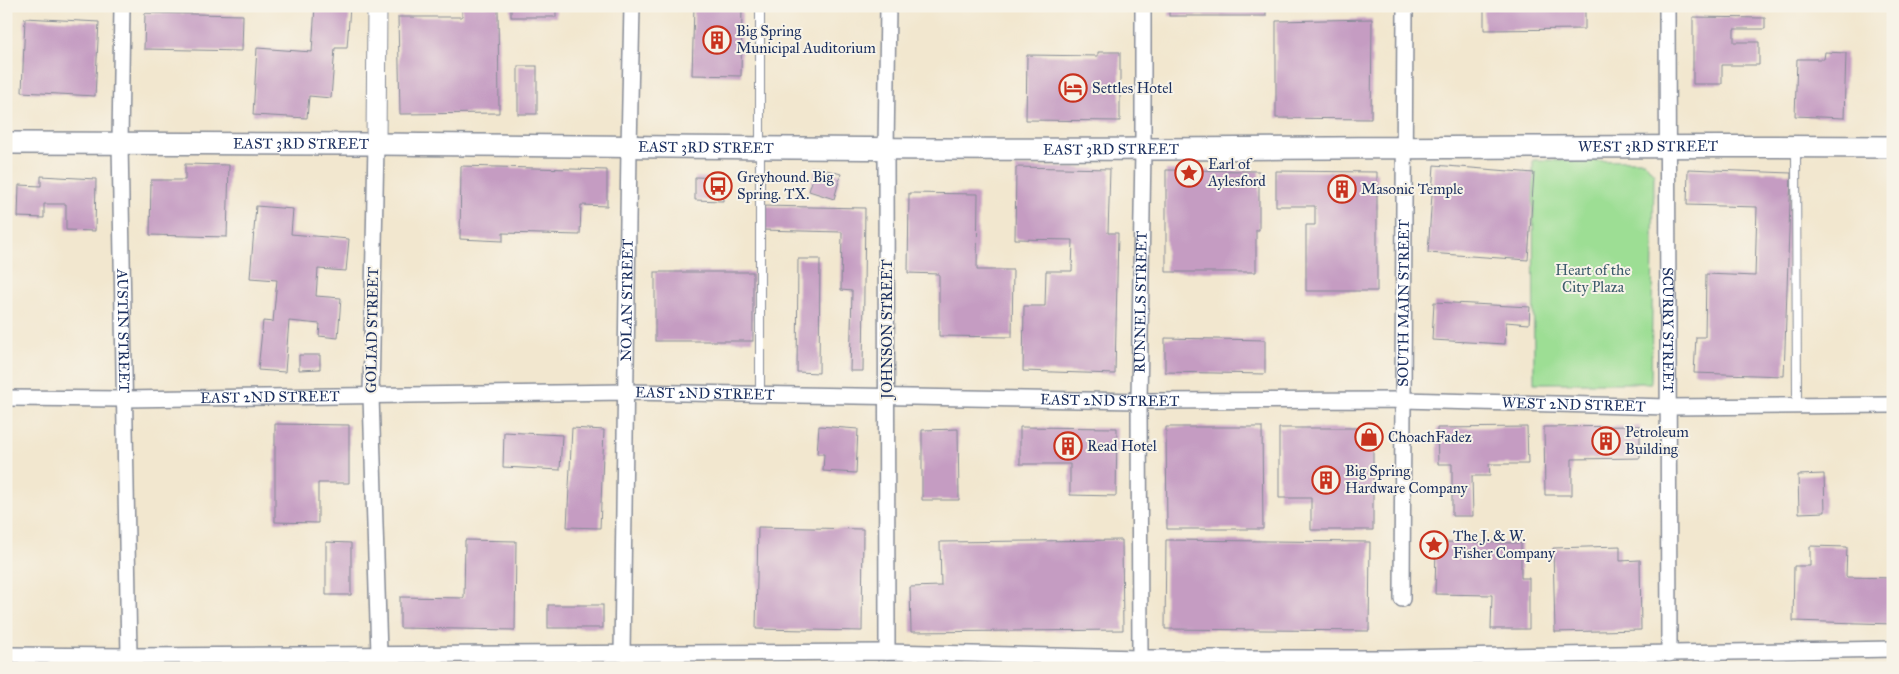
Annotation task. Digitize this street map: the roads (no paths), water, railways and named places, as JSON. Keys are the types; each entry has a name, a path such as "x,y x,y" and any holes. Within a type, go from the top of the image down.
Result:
{"main road":[{"name":"EAST 3RD STREET","path":"6,142 886,149 1405,146"},
{"name":"WEST 3RD STREET","path":"1405,146 1668,145 1893,147"}],"street":[{"name":"AUSTIN STREET","path":"122,6 120,144 128,656"},
{"name":"GOLIAD STREET","path":"377,6 371,396 379,654"},
{"name":"NOLAN STREET","path":"622,654 632,6"},
{"name":"JOHNSON STREET","path":"887,652 886,149 888,6"},
{"name":"RUNNELS STREET","path":"1140,658 1139,401 1143,6"},
{"name":"SOUTH MAIN STREET","path":"1402,599 1405,6"},
{"name":"SCURRY STREET","path":"1667,6 1669,654"},
{"name":"EAST 2ND STREET","path":"6,398 124,399 626,392 1139,401 1403,400"},
{"name":"WEST 2ND STREET","path":"1403,400 1668,407 1893,405"},
{"path":"6,655 887,652 1140,658 1396,658 1893,649"}],"lane":[{"path":"760,6 760,394"},
{"path":"1796,146 1797,406"}],"place":[{"name":"Big Spring Municipal Auditorium","path":"717,40"},
{"name":"Settles Hotel","path":"1073,88"},
{"name":"Earl of Aylesford","path":"1189,173"},
{"name":"Greyhound. Big Spring. TX.","path":"718,186"},
{"name":"Masonic Temple","path":"1342,189"},
{"name":"ChoachFadez","path":"1369,437"},
{"name":"Petroleum Building","path":"1606,441"},
{"name":"Read Hotel","path":"1068,446"},
{"name":"Big Spring Hardware Company","path":"1326,480"},
{"name":"The J. & W. Fisher Company","path":"1434,545"}],"park label":[{"name":"Heart of the City Plaza","path":"1593,278"}]}
